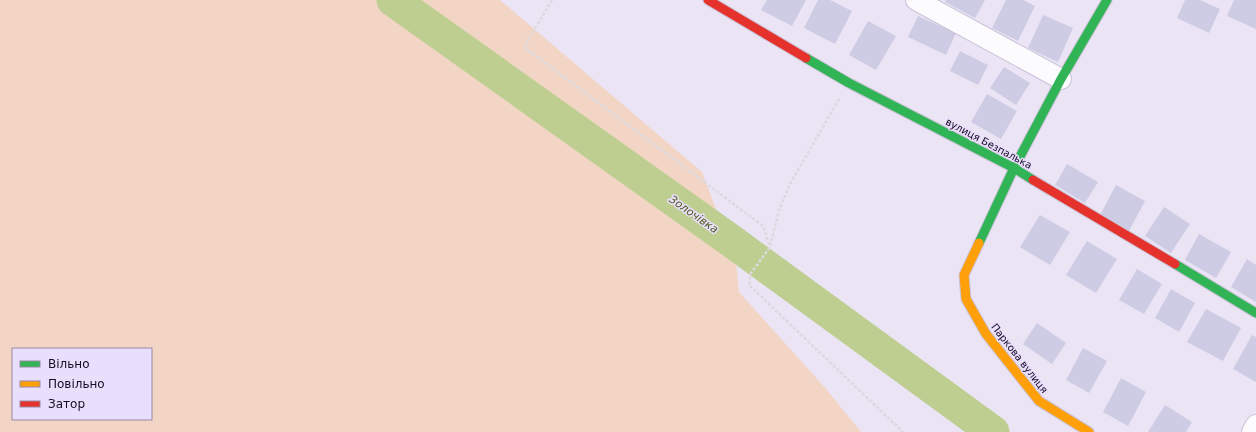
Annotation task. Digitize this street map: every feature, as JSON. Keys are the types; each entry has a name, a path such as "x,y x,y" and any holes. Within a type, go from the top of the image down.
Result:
{"street":[{"name":"вулиця Безпалька","path":"708,0 848,83 1014,168 1256,313"},
{"path":"916,0 1061,79"},
{"path":"1014,168 1061,79 1107,0"},
{"name":"Паркова вулиця","path":"1014,168 964,275 966,299 986,334 1038,401 1089,432"},
{"path":"1252,432 1256,425"}],"path":[{"path":"552,0 524,47 763,226 770,247"},
{"path":"848,83 790,184 779,210 770,247 751,273 749,285 903,432"}],"shaded area":[{"path":"0,0 500,0 702,172 736,262 739,292 827,390 861,432 0,432"}],"building":[{"path":"767,0 806,0 792,26 761,10"},
{"path":"818,0 830,0 852,11 835,44 804,28"},
{"path":"946,0 985,0 975,18 945,2"},
{"path":"1006,0 1023,0 1035,6 1018,41 992,28"},
{"path":"1185,0 1200,0 1220,9 1209,33 1177,18"},
{"path":"1234,0 1256,0 1256,29 1227,16"},
{"path":"1043,15 1073,28 1058,62 1028,48"},
{"path":"918,16 956,33 946,55 908,37"},
{"path":"868,21 896,36 876,70 849,55"},
{"path":"960,51 988,65 978,85 950,71"},
{"path":"1004,67 1030,83 1016,105 990,88"},
{"path":"987,94 1017,111 1001,139 971,122"},
{"path":"1067,164 1098,182 1085,203 1055,185"},
{"path":"1116,185 1145,201 1129,231 1100,215"},
{"path":"1164,207 1190,224 1171,253 1145,236"},
{"path":"1040,215 1070,232 1050,265 1020,247"},
{"path":"1199,234 1231,252 1216,278 1185,260"},
{"path":"1087,241 1117,259 1096,293 1066,275"},
{"path":"1247,259 1256,265 1256,302 1231,287"},
{"path":"1137,269 1162,284 1144,314 1119,300"},
{"path":"1171,289 1195,303 1179,332 1155,318"},
{"path":"1206,309 1241,328 1223,361 1187,342"},
{"path":"1037,323 1066,343 1052,364 1023,344"},
{"path":"1252,335 1256,337 1256,382 1233,369"},
{"path":"1083,348 1107,361 1089,393 1066,380"},
{"path":"1121,378 1146,392 1128,426 1103,412"},
{"path":"1165,405 1192,422 1186,432 1148,432"}],"waterway":[{"name":"Золочівка","path":"393,0 730,240 993,432"}],"traffic: fast":[{"path":"979,243 1014,168 1061,79 1107,0"},
{"path":"806,58 849,83 1014,168 1033,180"},
{"path":"1175,264 1256,313"}],"traffic: slow":[{"path":"979,243 964,275 966,299 986,334 1039,401 1089,432"}],"traffic: jam":[{"path":"708,0 806,58"},
{"path":"1033,180 1175,264"}]}
